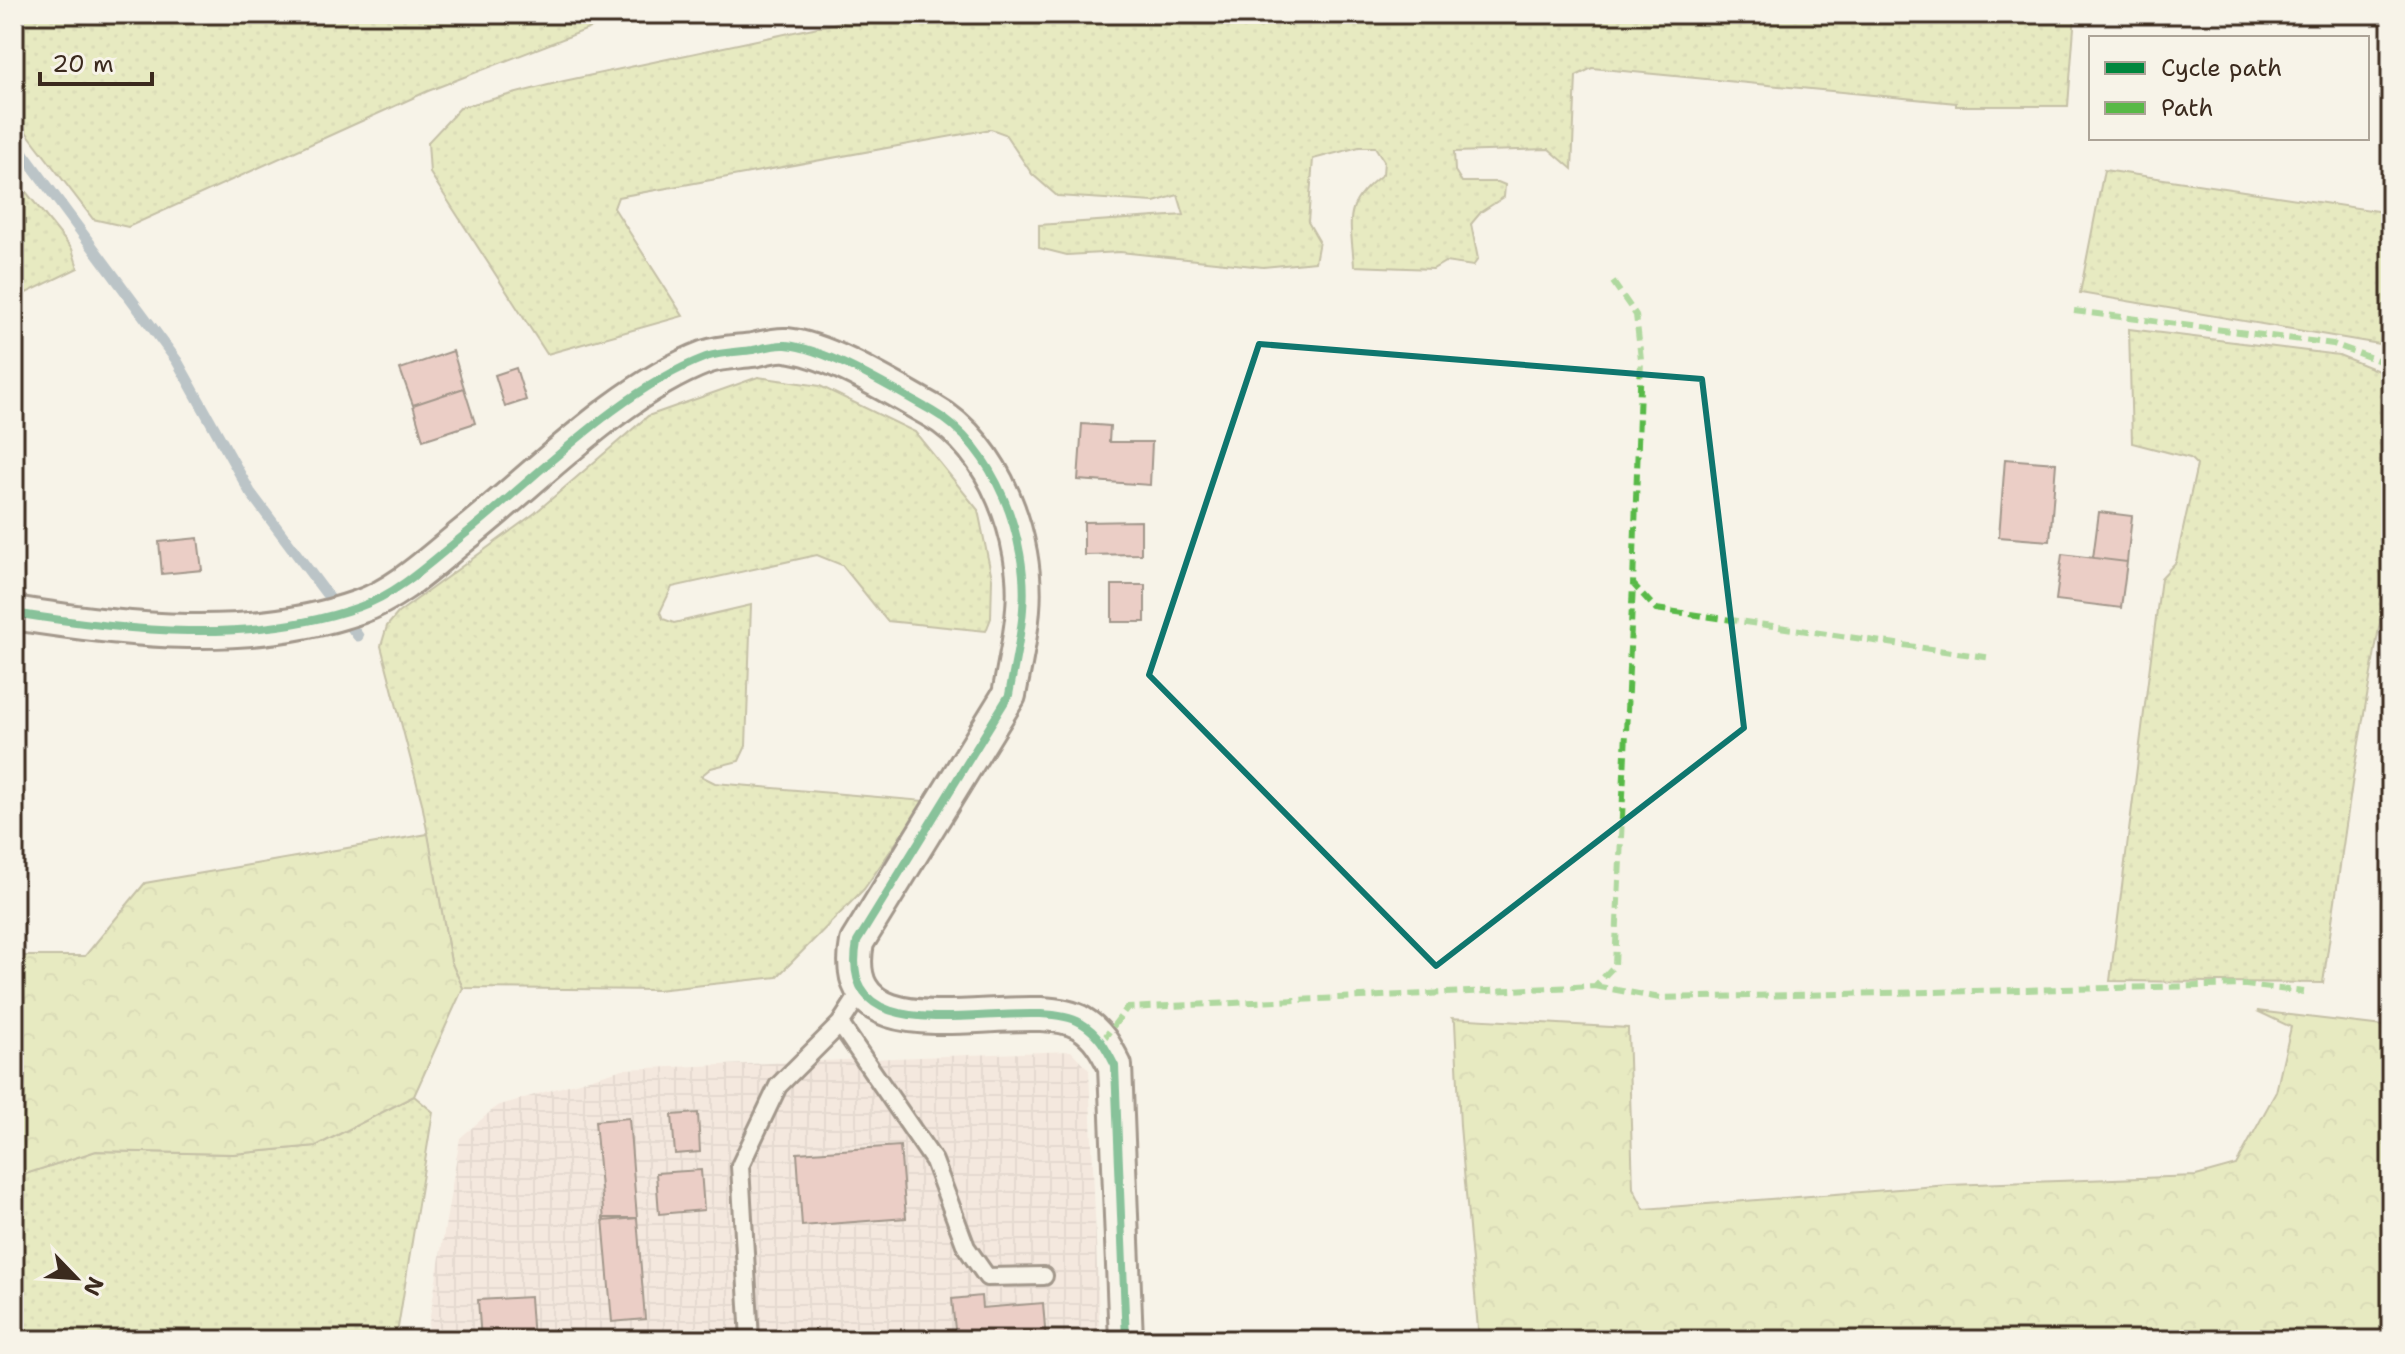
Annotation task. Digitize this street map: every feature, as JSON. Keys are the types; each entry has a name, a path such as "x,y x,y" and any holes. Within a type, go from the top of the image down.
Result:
{"street":[{"path":"14,613 95,626 201,630 306,625 364,606 415,574 636,393 708,356 786,345 845,364 949,420 988,467 1005,505 1021,556 1023,606 1009,695 857,942 852,970 862,990 899,1015 1048,1017 1079,1021 1102,1041 1115,1066 1126,1340"}],"lane":[{"path":"750,1340 740,1166 778,1086 840,1024 862,990"},
{"path":"840,1024 934,1161 966,1247 987,1277 1044,1276"}],"highlighted area":[{"path":"1259,344 1702,379 1744,728 1436,966 1149,675"}],"shaded area":[{"path":"1071,1051 1089,1070 1100,1340 426,1340 460,1138 497,1106 623,1069"}],"green space":[{"path":"14,14 627,14 428,91 128,227 93,219 14,116"},
{"path":"879,14 2075,14 2068,106 1956,106 1956,103 1592,68 1576,76 1572,169 1549,149 1454,152 1455,171 1462,182 1498,182 1505,185 1504,197 1481,212 1471,224 1478,259 1473,266 1445,262 1433,269 1354,266 1352,214 1360,195 1383,174 1384,161 1375,147 1359,147 1313,159 1308,222 1319,241 1315,262 1263,267 1120,252 1067,255 1039,248 1039,225 1184,215 1178,195 1154,202 1057,196 1032,174 1005,134 991,129 618,197 614,208 683,316 547,354 430,173 428,142 461,107 564,81"},
{"path":"2104,170 2391,213 2391,346 2080,293"},
{"path":"14,177 72,249 78,268 14,299"},
{"path":"2129,329 2339,355 2391,376 2391,559 2353,777 2323,983 2110,981 2161,578 2176,562 2197,465 2190,458 2132,443"},
{"path":"758,377 820,386 915,432 978,510 992,578 991,618 986,631 887,621 842,565 817,555 672,587 660,612 663,619 674,623 751,605 746,746 739,761 711,768 701,776 715,783 925,801 864,889 777,977 657,990 463,988 451,962 422,803 381,646 387,626 398,613 535,513 648,416"},
{"path":"428,834 451,962 463,988 414,1096 316,1146 233,1154 96,1151 19,1176 14,1183 14,956 85,956 145,883"},
{"path":"2257,1011 2391,1027 2391,1340 1479,1340 1460,1126 1455,1022 1452,1018 1628,1028 1633,1188 1644,1209 1949,1185 2196,1176 2236,1165 2276,1092 2291,1027"},
{"path":"414,1096 433,1112 396,1340 14,1340 14,1183 19,1176 96,1151 233,1154 316,1146"}],"building":[{"path":"453,351 464,388 413,405 400,369"},
{"path":"516,368 526,400 505,407 495,375"},
{"path":"464,388 475,423 423,440 413,405"},
{"path":"1082,424 1110,426 1109,442 1152,442 1150,485 1078,480"},
{"path":"2005,459 2056,463 2050,541 1999,537"},
{"path":"2099,512 2132,516 2127,562 2093,558"},
{"path":"1141,521 1141,554 1084,555 1084,522"},
{"path":"198,538 202,570 162,574 159,542"},
{"path":"2062,554 2127,562 2121,608 2056,600"},
{"path":"1112,585 1145,585 1145,622 1112,622"},
{"path":"2389,869 2391,926 2382,926"},
{"path":"698,1113 700,1152 675,1154 672,1115"},
{"path":"629,1118 637,1218 604,1221 595,1121"},
{"path":"900,1146 906,1218 802,1226 797,1153"},
{"path":"701,1170 704,1210 659,1214 656,1173"},
{"path":"603,1218 637,1218 645,1319 612,1322"},
{"path":"981,1296 982,1308 1043,1303 1046,1340 956,1340 952,1299"},
{"path":"530,1297 533,1340 481,1340 478,1300"}],"waterway":[{"path":"14,141 177,361 250,492 358,636"}],"marked path":[{"path":"1613,282 1636,315 1641,359 1633,584 1656,609 1992,658"},
{"path":"2074,311 2333,344 2391,365"},
{"path":"1102,1041 1127,1008 1595,986 1615,965 1633,584"},
{"path":"1595,986 1660,998 2246,985 2304,992"}],"cycle path":[{"path":"14,613 100,625 188,631 275,626 318,619 359,607 388,594 414,576 610,413 674,372 717,354 778,345 803,348 861,372 932,411 974,447 1003,497 1020,554 1023,582 1021,631 1009,695 857,942 858,980 874,1003 903,1014 939,1017 1054,1015 1081,1023 1101,1042 1115,1066 1126,1340"}]}
